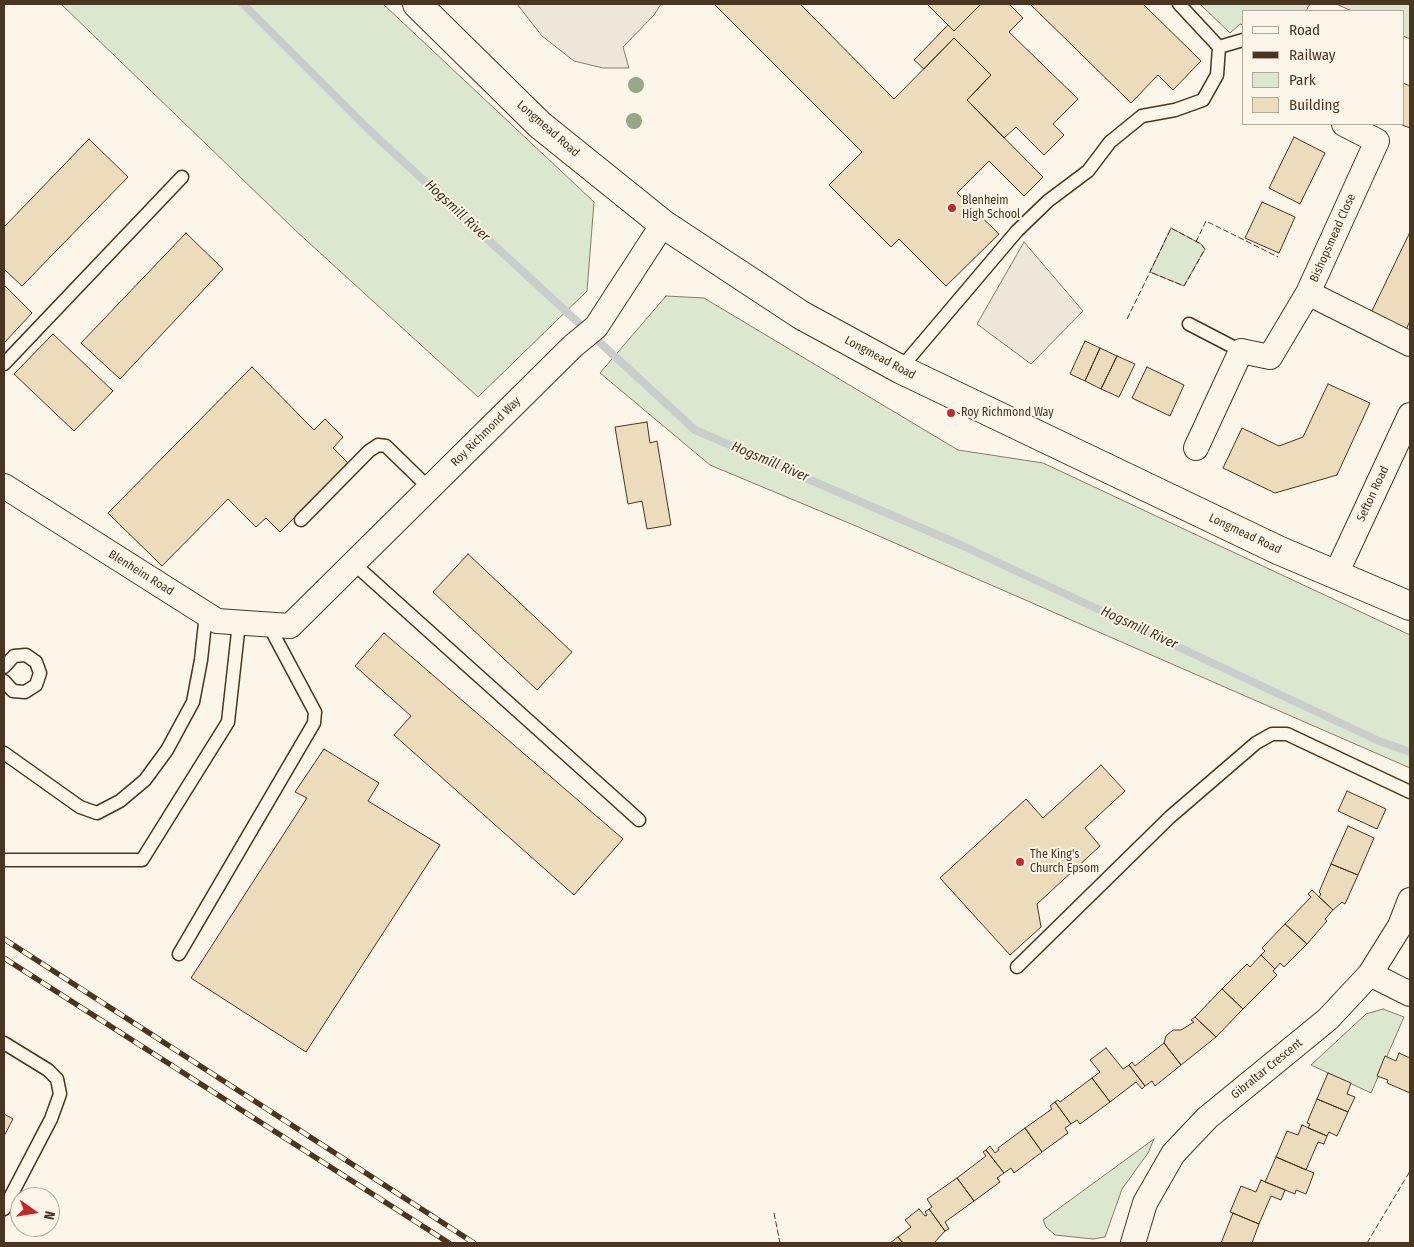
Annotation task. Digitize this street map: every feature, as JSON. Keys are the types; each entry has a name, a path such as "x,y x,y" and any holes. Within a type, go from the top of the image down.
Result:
{"street":[{"name":"Longmead Road","path":"417,4 540,125 663,224 801,314 900,369 1278,550 1410,606"},
{"name":"Bishopsmead Close","path":"1346,125 1377,141 1308,293 1410,344"},
{"name":"Roy Richmond Way","path":"279,625 353,563 573,346 596,327 663,224"},
{"path":"1196,448 1241,351 1270,356 1308,293"},
{"name":"Sefton Road","path":"1336,574 1410,415"},
{"name":"Blenheim Road","path":"4,486 217,621 279,625"},
{"name":"Gibraltar Crescent","path":"1133,1243 1145,1203 1173,1154 1207,1118 1328,1019 1370,974 1400,926 1410,900"},
{"path":"1370,974 1410,994"}],"lane":[{"path":"900,369 1017,231 1048,201 1088,171 1110,142 1142,116 1175,110 1203,100 1217,74 1218,47 1179,4"},
{"path":"1218,47 1242,40"},
{"path":"4,364 182,177"},
{"path":"1189,324 1241,351"},
{"path":"301,520 369,451 378,445 386,446 429,488"},
{"path":"353,563 639,820"},
{"path":"4,753 80,807 97,813 120,801 145,780 167,750 193,702 201,660 206,614"},
{"path":"4,860 142,860 228,722 239,623"},
{"path":"179,954 314,723 315,712 279,625"},
{"path":"4,667 14,656 26,655 36,662 40,673 36,686 25,692 13,691 4,682"},
{"path":"1017,967 1170,818 1256,743 1272,734 1287,734 1410,792"},
{"path":"4,1042 48,1070 57,1079 60,1094 51,1119 4,1209"}],"green space":[{"path":"61,4 383,4 594,202 587,291 478,397 295,230"},
{"path":"1200,4 1310,4 1307,10 1242,10 1242,25 1240,24 1230,33"},
{"path":"1336,4 1410,4 1410,39 1404,36 1404,10 1350,10"},
{"path":"1171,228 1201,244 1205,249 1184,286 1150,272"},
{"path":"666,296 704,298 958,450 1043,463 1410,635 1410,768 856,526 710,465 600,373"},
{"path":"1383,1009 1404,1017 1371,1093 1311,1065 1366,1014"},
{"path":"1154,1139 1148,1153 1122,1189 1105,1237 1093,1239 1055,1235 1046,1227 1043,1220"}],"shaded area":[{"path":"517,4 661,4 654,15 623,47 629,68 603,68 574,61 542,36"},
{"path":"1024,242 1083,311 1031,364 977,324"}],"building":[{"path":"714,4 800,4 894,99 954,38 991,75 967,100 1043,177 1024,196 989,161 957,193 999,234 946,286 899,239 891,247 829,185 862,152"},
{"path":"927,4 981,4 954,31"},
{"path":"981,4 1009,4 1023,18 1009,32 1078,99 1053,124 1064,135 1044,155 1016,127 1004,138 967,100 991,75 954,38 924,69 914,60 948,25 954,31"},
{"path":"1030,4 1143,4 1201,61 1173,90 1158,75 1131,103"},
{"path":"1404,83 1410,86 1410,128 1402,125"},
{"path":"1294,137 1325,153 1300,204 1269,188"},
{"path":"89,139 128,177 22,286 4,269 4,227"},
{"path":"1262,202 1295,217 1279,253 1245,238"},
{"path":"1410,232 1410,321 1405,332 1370,315"},
{"path":"186,233 223,269 120,379 81,343"},
{"path":"4,285 32,313 4,343"},
{"path":"53,334 113,391 74,431 14,374"},
{"path":"1085,341 1100,348 1085,381 1070,374"},
{"path":"1100,348 1117,356 1101,389 1085,381"},
{"path":"1117,356 1135,364 1119,397 1101,389"},
{"path":"252,367 314,430 325,419 343,437 333,448 348,463 280,532 266,518 256,527 228,499 162,566 108,513"},
{"path":"1147,367 1184,385 1170,416 1132,398"},
{"path":"1328,384 1370,403 1337,475 1275,493 1223,468 1242,428 1279,446 1303,437"},
{"path":"647,422 650,443 657,441 671,525 647,529 642,501 628,504 615,427"},
{"path":"468,554 572,652 537,690 433,592"},
{"path":"384,633 623,839 574,895 394,735 411,716 355,666"},
{"path":"324,749 379,783 368,801 440,845 306,1052 191,978 307,798 295,792"},
{"name":"The King's Church Epsom","path":"1101,765 1125,791 1085,828 1100,846 1037,904 1041,927 1010,955 940,878 1026,799 1043,818"},
{"path":"1347,791 1386,809 1377,829 1338,811"},
{"path":"1348,826 1374,838 1358,875 1331,864"},
{"path":"1331,864 1358,875 1345,904 1342,902 1333,910 1319,897 1321,894 1319,892"},
{"path":"1312,890 1333,910 1325,919 1327,921 1307,944 1285,924 1311,897 1308,894"},
{"path":"1285,924 1307,944 1284,967 1280,963 1275,969 1261,955 1265,951 1262,948"},
{"path":"1261,955 1275,969 1273,971 1277,975 1243,1009 1222,989 1247,964 1250,967"},
{"path":"1222,989 1243,1009 1216,1037 1195,1017"},
{"path":"1195,1017 1216,1037 1181,1065 1164,1043 1166,1036 1173,1030 1181,1030 1194,1022 1191,1020"},
{"path":"1164,1043 1181,1065 1155,1086 1152,1081 1145,1086 1129,1065 1132,1062 1135,1066"},
{"path":"1106,1048 1123,1069 1129,1065 1145,1086 1142,1089 1136,1082 1110,1102 1092,1078 1100,1072 1090,1060"},
{"path":"1399,1053 1410,1058 1410,1093 1387,1083 1388,1080 1377,1076 1385,1056 1396,1061"},
{"path":"1328,1073 1351,1083 1347,1094 1355,1097 1348,1112 1317,1099"},
{"path":"1092,1078 1110,1102 1080,1124 1077,1120 1071,1124 1055,1102 1058,1100 1060,1102"},
{"path":"1317,1099 1348,1112 1337,1136 1329,1132 1327,1136 1308,1128 1310,1124 1307,1123"},
{"path":"1055,1102 1071,1124 1065,1128 1068,1133 1042,1152 1025,1128 1052,1109 1050,1106"},
{"path":"4,1114 13,1119 4,1136"},
{"path":"1302,1125 1327,1136 1324,1144 1318,1142 1306,1170 1276,1157 1287,1131 1298,1135"},
{"path":"1025,1128 1042,1152 1014,1173 1011,1168 1004,1173 986,1150 990,1146 995,1153 999,1150 998,1148"},
{"path":"986,1150 1004,1173 997,1178 1000,1182 974,1201 957,1178 986,1156 983,1152"},
{"path":"1276,1157 1314,1173 1306,1194 1296,1190 1295,1194 1265,1182"},
{"path":"957,1178 974,1201 945,1222 949,1229 945,1231 929,1209 932,1207 927,1199"},
{"path":"1261,1180 1285,1190 1281,1200 1271,1196 1259,1224 1230,1212 1241,1186 1256,1192"},
{"path":"919,1209 925,1216 927,1215 925,1212 929,1209 945,1231 934,1243 903,1243 898,1237 911,1227 905,1220"},
{"path":"1233,1213 1259,1224 1252,1243 1221,1243"},
{"path":"898,1237 903,1243 890,1243"}],"waterway":[{"name":"Hogsmill River","path":"243,4 369,130 695,430 963,546 1379,741 1410,752"}],"railway":[{"path":"4,939 474,1243"},
{"path":"4,958 449,1243"}],"fence":[{"path":"1196,242 1206,221 1278,257"},
{"path":"1127,319 1171,228 1201,244 1205,249 1184,286 1150,272"},
{"path":"1367,1243 1410,1171"},
{"path":"774,1213 780,1243"}],"place":[{"name":"Blenheim High School","path":"952,208"},
{"name":"Roy Richmond Way","path":"951,413"},
{"name":"The King's Church Epsom","path":"1020,862"}]}
